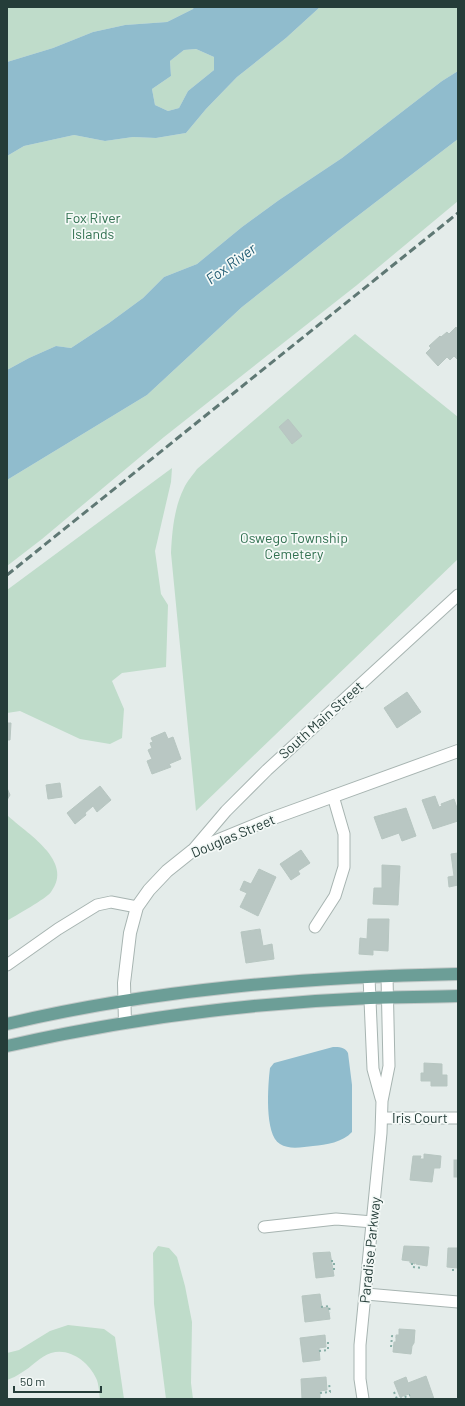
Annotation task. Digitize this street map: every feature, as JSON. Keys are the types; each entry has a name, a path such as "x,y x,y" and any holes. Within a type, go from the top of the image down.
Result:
{"main road":[{"path":"7,1024 76,1009 124,1001 220,989 369,977 458,974"},
{"path":"7,1046 126,1023 204,1012 301,1002 370,998 458,996"}],"street":[{"name":"South Main Street","path":"192,851 226,811 267,770 458,595"},
{"name":"Douglas Street","path":"126,1023 124,983 130,933 137,907 149,890 167,871 192,851 265,821 458,751"},
{"path":"315,927 335,896 344,866 344,834 333,796"},
{"path":"7,965 58,929 97,905 111,902 137,907"},
{"name":"Paradise Parkway","path":"363,1399 359,1357 373,1222 382,1118 382,1101 389,1066 387,976"},
{"name":"Paradise Parkway","path":"369,977 373,1069 382,1101"},
{"name":"Iris Court","path":"382,1118 458,1118"},
{"path":"264,1227 336,1219 373,1222"},
{"path":"366,1294 458,1302"}],"path":[{"path":"331,1261 334,1261 334,1270"},
{"path":"412,1264 412,1267 422,1268"},
{"path":"452,1270 458,1270"},
{"path":"322,1307 329,1306 330,1313"},
{"path":"390,1347 392,1336 396,1337"},
{"path":"319,1350 328,1350 328,1341"},
{"path":"320,1392 330,1392 329,1383"},
{"path":"394,1392 399,1399 410,1395"}],"green space":[{"path":"7,7 194,7 193,9 167,22 125,25 93,32 53,48 7,62"},
{"name":"Fox River Islands","path":"320,7 458,7 458,71 442,81 342,158 279,200 242,227 197,264 164,277 143,298 109,323 71,348 56,346 7,370 7,156 24,146 74,135 105,141 133,137 156,138 186,133 206,109 237,77 286,38"},
{"path":"196,49 214,57 214,70 188,91 179,108 168,111 155,105 152,89 171,76 170,61 184,50"},
{"path":"458,139 458,201 357,285 164,437 42,539 7,566 7,480 147,395 242,307"},
{"name":"Oswego Township Cemetery","path":"355,334 458,417 458,559 196,811 171,553 173,528 178,504 185,485 197,469"},
{"path":"172,468 171,482 155,551 161,594 168,605 166,667 122,673 112,681 124,709 122,738 110,744 80,739 20,711 7,713 7,590"},
{"path":"7,815 36,839 53,859 57,869 57,881 48,895 7,921"},
{"path":"158,1246 169,1248 177,1257 185,1286 192,1322 191,1383 193,1399 166,1399 154,1304 153,1253"},
{"path":"68,1325 104,1329 115,1337 124,1399 100,1399 98,1383 89,1366 78,1357 65,1352 51,1353 29,1368 7,1380 7,1353 19,1350 50,1331"}],"water":[{"path":"194,7 320,7 286,38 237,77 206,109 186,133 156,138 133,137 105,141 74,135 24,146 7,156 7,62 53,48 93,32 125,25 167,22 193,9","holes":["196,49 214,57 214,70 188,91 179,108 168,111 155,105 152,89 171,76 170,61 184,50"]},
{"name":"Fox River","path":"458,71 458,139 242,307 147,395 7,480 7,370 56,346 71,348 109,323 143,298 164,277 197,264 242,227 279,200 342,158 442,81"},
{"path":"333,1047 344,1048 348,1053 352,1085 352,1132 339,1141 323,1145 296,1148 280,1144 275,1139 271,1131 269,1120 268,1085 270,1068 274,1063"}],"building":[{"path":"456,327 458,330 458,360 454,356 450,360 447,357 438,366 426,353 431,348 429,346 440,336 441,337 447,332 449,334"},
{"path":"288,419 302,436 292,444 279,427"},
{"path":"407,692 421,712 397,728 384,708"},
{"path":"7,723 11,723 10,740 7,740"},
{"path":"165,732 168,739 173,737 181,759 169,764 171,767 152,774 147,761 152,759 148,750 152,748 150,743 153,742 151,738"},
{"path":"60,783 62,797 48,799 46,785"},
{"path":"100,786 111,800 97,812 93,806 85,813 86,815 75,824 67,813"},
{"path":"7,788 10,795 7,800"},
{"path":"435,796 439,807 442,806 441,804 454,799 458,811 458,821 433,829 422,800"},
{"path":"406,808 416,836 402,841 399,833 382,839 374,817"},
{"path":"301,850 310,863 298,871 300,874 291,880 280,864"},
{"path":"458,853 458,885 449,887 448,877 454,876 451,854"},
{"path":"382,865 400,866 398,905 373,904 374,888 382,888"},
{"path":"259,869 276,877 258,916 240,907 247,893 240,890 244,881 251,884"},
{"path":"368,919 389,919 388,951 373,950 373,955 359,954 360,938 367,939"},
{"path":"260,929 263,946 272,944 274,959 246,963 241,932"},
{"path":"424,1063 442,1064 442,1075 447,1075 447,1086 431,1086 431,1081 421,1081 421,1073 424,1073"},
{"path":"424,1154 441,1156 440,1168 434,1168 432,1182 410,1180 413,1156 421,1156 420,1159 424,1159"},
{"path":"454,1160 458,1160 458,1177 454,1177"},
{"path":"404,1246 429,1247 427,1266 416,1264 416,1262 415,1264 410,1263 410,1261 402,1260"},
{"path":"448,1248 458,1248 458,1268 447,1267"},
{"path":"330,1252 334,1276 316,1278 313,1253"},
{"path":"320,1294 322,1308 328,1307 330,1319 305,1322 302,1296"},
{"path":"399,1329 415,1330 411,1354 393,1352 394,1342 396,1342 396,1335 399,1335"},
{"path":"325,1335 326,1347 319,1348 320,1360 303,1362 300,1338"},
{"path":"426,1376 434,1399 411,1399 409,1394 400,1397 394,1382 406,1377 408,1383"},
{"path":"326,1377 327,1390 320,1391 320,1399 302,1399 301,1379"}],"railway":[{"path":"7,575 458,213"}]}
